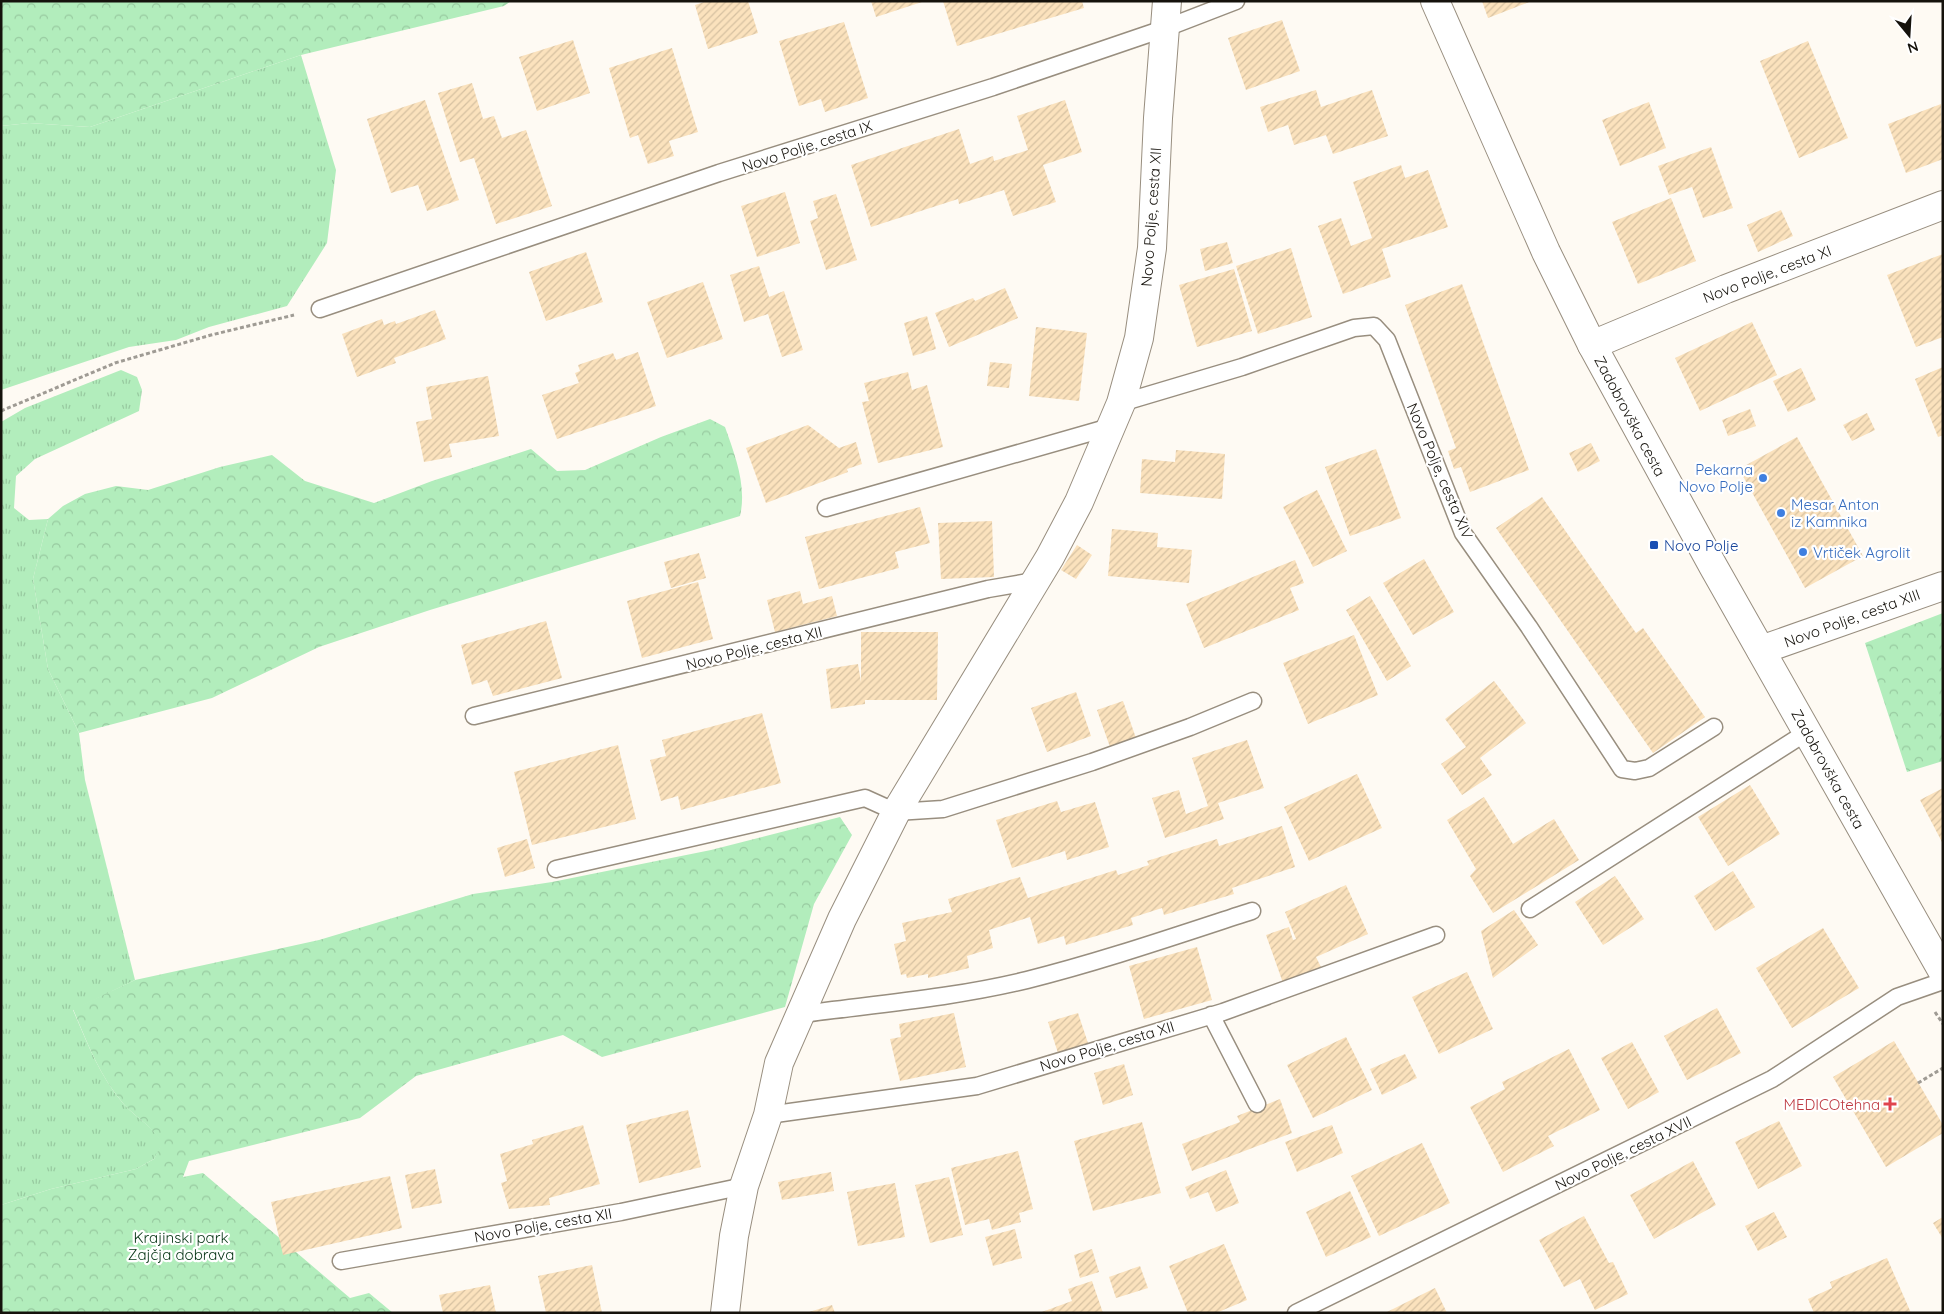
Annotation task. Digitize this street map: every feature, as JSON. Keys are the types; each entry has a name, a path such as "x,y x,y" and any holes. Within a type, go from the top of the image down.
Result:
{"street":[{"name":"Novo Polje, cesta XII","path":"725,1313 734,1236 744,1186 768,1115 779,1062 802,1014 842,919 896,812 1050,557 1079,502 1115,415 1139,338 1152,248 1168,1"},
{"name":"Zadobrovška cesta","path":"1435,1 1538,235 1592,345 1761,650 1943,972"},
{"name":"Novo Polje, cesta XI","path":"1592,345 1726,289 1943,204"},
{"name":"Novo Polje, cesta XIII","path":"1761,650 1943,586"}],"lane":[{"name":"Novo Polje, cesta IX","path":"320,309 719,173 993,87 1166,28 1236,1"},
{"name":"Novo Polje, cesta XIV","path":"1115,415 1242,367 1354,328 1374,326 1386,340 1463,533 1529,627 1622,769 1635,771 1649,768 1714,727"},
{"path":"826,508 1115,415"},
{"name":"Novo Polje, cesta XII","path":"474,716 980,591 1034,582"},
{"path":"556,869 864,798 896,812 943,809 1190,727 1253,701"},
{"path":"1530,909 1807,732"},
{"path":"802,1014 951,995 1026,980 1111,956 1252,911"},
{"name":"Novo Polje, cesta XII","path":"768,1115 977,1086 1212,1015 1436,935"},
{"name":"Novo Polje, cesta XVII","path":"1296,1313 1772,1079 1897,997 1943,981"},
{"path":"1212,1015 1257,1104"},
{"name":"Novo Polje, cesta XII","path":"341,1262 621,1212 744,1186"}],"path":[{"path":"1,412 115,363 211,335 320,309"},
{"path":"1938,1017 1943,1024"},
{"path":"1918,1083 1943,1068"}],"green space":[{"path":"1,1 511,1 504,6 301,55 90,127 29,123 1,126"},
{"path":"301,55 336,170 327,243 287,306 209,327 176,340 129,347 1,390 1,126 29,123 90,127"},
{"path":"121,370 137,377 142,390 139,411 35,459 16,476 14,508 29,520 48,519 33,579 48,669 79,733 85,780 135,980 73,1010 94,1058 114,1092 127,1108 153,1130 163,1143 154,1159 136,1169 51,1189 1,1205 1,422 25,408"},
{"path":"710,419 725,427 736,460 742,493 740,516 430,610 319,647 212,698 79,733 48,669 33,579 48,519 63,506 85,494 116,486 148,490 220,467 272,455 305,481 374,503 432,481 531,449 557,471 585,470 661,437"},
{"path":"1943,613 1943,761 1907,772 1865,643"},
{"name":"Krajinski park Zajčja dobrava","path":"840,817 852,835 814,904 785,1007 602,1057 563,1035 416,1076 360,1118 189,1161 183,1177 203,1173 350,1298 369,1293 393,1313 1,1313 1,1205 51,1189 136,1169 154,1159 162,1143 153,1130 132,1112 114,1092 94,1058 73,1009 135,980 319,940 473,894 552,882 711,850"}],"building":[{"path":"707,1 748,1 758,33 708,49 695,5"},
{"path":"871,1 922,1 922,2 876,17"},
{"path":"943,1 1082,1 1084,8 957,46"},
{"path":"1482,1 1532,1 1488,18"},
{"path":"1282,20 1300,71 1246,90 1228,38"},
{"path":"844,22 868,98 825,112 821,99 799,106 779,41"},
{"path":"573,40 590,93 537,111 519,57"},
{"path":"1808,41 1848,138 1799,158 1760,61"},
{"path":"672,48 698,132 669,141 674,156 648,164 638,135 630,138 609,68"},
{"path":"472,83 483,119 494,116 502,138 526,130 552,206 496,224 474,158 460,162 438,93"},
{"path":"1316,90 1321,107 1372,90 1388,136 1333,154 1326,135 1294,145 1288,125 1268,132 1260,107"},
{"path":"425,100 459,200 427,211 418,185 391,193 367,119"},
{"path":"1065,100 1082,152 1043,165 1056,202 1013,216 1004,190 959,204 958,199 871,227 851,165 959,129 970,164 993,156 994,161 1028,150 1017,116"},
{"path":"1649,102 1666,148 1620,166 1602,120"},
{"path":"1941,104 1943,159 1906,173 1888,124"},
{"path":"1711,147 1733,208 1703,218 1692,187 1669,195 1658,166"},
{"path":"1401,165 1405,178 1428,170 1448,227 1382,249 1391,277 1343,294 1318,226 1341,218 1351,246 1372,238 1353,182"},
{"path":"785,192 800,243 757,257 741,206"},
{"path":"836,194 857,260 826,270 810,221 818,218 813,201"},
{"path":"1671,198 1696,261 1638,284 1612,222"},
{"path":"1781,210 1793,236 1758,252 1747,225"},
{"path":"1227,242 1233,263 1205,271 1200,249"},
{"path":"1291,248 1312,317 1258,334 1236,266"},
{"path":"586,252 603,302 546,321 529,272"},
{"path":"1943,254 1943,337 1916,347 1887,275"},
{"path":"759,266 769,297 784,291 803,350 782,357 768,314 744,322 730,275"},
{"path":"1234,269 1252,331 1197,347 1179,285"},
{"path":"703,282 723,339 667,358 647,302"},
{"path":"1462,284 1529,470 1470,492 1461,467 1454,469 1448,451 1456,448 1405,305"},
{"path":"1005,288 1018,318 949,347 935,313 973,298 975,301"},
{"path":"435,310 446,339 394,358 396,363 357,377 342,334 382,319 384,325 395,321 396,324"},
{"path":"927,316 936,349 913,356 904,323"},
{"path":"1752,322 1777,375 1700,411 1675,358"},
{"path":"1036,327 1087,333 1079,401 1029,396"},
{"path":"638,352 656,406 557,439 542,395 579,383 575,373 580,371 578,365 613,353 616,360"},
{"path":"990,362 1012,364 1009,388 987,386"},
{"path":"1943,367 1943,435 1938,437 1915,379"},
{"path":"1801,368 1816,400 1788,412 1773,381"},
{"path":"908,372 912,390 927,385 943,447 878,463 862,402 869,401 864,383"},
{"path":"488,376 499,436 449,444 452,457 424,462 416,422 432,419 426,387"},
{"path":"1750,409 1756,426 1728,436 1722,420"},
{"path":"1867,413 1875,430 1852,441 1843,425"},
{"path":"808,425 839,448 856,442 862,464 847,469 848,472 766,503 746,448"},
{"path":"1797,437 1863,556 1805,588 1739,469"},
{"path":"1591,443 1600,461 1578,472 1569,453"},
{"path":"1376,449 1401,518 1350,536 1325,467"},
{"path":"1176,450 1225,454 1222,499 1140,493 1142,459 1175,462"},
{"path":"1317,490 1347,551 1313,567 1283,507"},
{"path":"1542,497 1636,633 1643,628 1705,717 1653,753 1496,528"},
{"path":"920,507 930,543 895,552 899,568 819,589 805,537"},
{"path":"992,521 994,577 941,579 938,523"},
{"path":"1112,529 1158,533 1157,547 1192,550 1189,583 1108,576"},
{"path":"1077,545 1092,555 1076,579 1061,570"},
{"path":"699,553 706,578 671,588 664,562"},
{"path":"1424,559 1454,612 1413,635 1383,583"},
{"path":"1295,560 1304,583 1290,588 1299,610 1204,648 1186,604"},
{"path":"698,582 713,639 642,658 627,601"},
{"path":"800,591 803,604 832,596 837,616 775,632 767,600"},
{"path":"1370,596 1411,666 1387,681 1346,610"},
{"path":"546,621 562,678 493,696 487,680 472,685 461,645"},
{"path":"861,632 938,632 937,700 865,700 865,704 831,709 826,669 858,664 861,682"},
{"path":"1354,635 1378,695 1308,724 1283,663"},
{"path":"1494,681 1526,723 1480,758 1492,775 1462,795 1441,764 1466,747 1445,719"},
{"path":"1076,692 1091,736 1047,752 1031,708"},
{"path":"1123,701 1136,738 1110,747 1097,710"},
{"path":"762,713 781,783 681,810 678,796 661,801 650,760 666,756 662,740"},
{"path":"1247,740 1264,788 1218,803 1224,819 1165,838 1152,798 1179,790 1186,814 1208,806 1192,758"},
{"path":"618,745 636,819 532,845 514,772"},
{"path":"1357,774 1382,828 1309,861 1284,807"},
{"path":"1750,785 1780,834 1728,866 1698,817"},
{"path":"1943,788 1943,844 1920,800"},
{"path":"1484,797 1513,844 1554,819 1579,860 1493,913 1470,876 1476,869 1447,820"},
{"path":"1057,801 1061,812 1095,802 1109,847 1067,860 1065,851 1012,868 996,820"},
{"path":"1282,826 1295,867 1232,888 1234,894 1164,915 1162,908 1131,918 1133,925 1066,945 1064,936 1038,944 1030,917 989,930 993,948 967,956 969,968 928,978 928,974 907,978 906,974 901,975 894,944 906,941 902,923 952,912 948,899 1020,877 1028,898 1116,870 1118,875 1149,865 1147,861 1217,839 1219,846"},
{"path":"527,839 535,868 505,877 497,848"},
{"path":"1733,871 1755,907 1715,931 1694,896"},
{"path":"1615,876 1644,919 1603,945 1575,902"},
{"path":"1346,885 1368,934 1316,957 1322,969 1283,983 1266,935 1289,927 1293,940 1296,939 1285,912"},
{"path":"1514,910 1538,945 1493,978 1481,931"},
{"path":"1823,928 1859,988 1792,1028 1756,968"},
{"path":"1197,947 1212,1000 1144,1019 1129,966"},
{"path":"1467,972 1493,1029 1439,1054 1412,997"},
{"path":"1717,1008 1741,1053 1687,1080 1664,1036"},
{"path":"954,1013 966,1067 900,1081 890,1039 901,1037 899,1024"},
{"path":"1078,1013 1088,1043 1058,1053 1048,1022"},
{"path":"1346,1037 1372,1090 1313,1118 1287,1065"},
{"name":"MEDICOtehna","path":"1894,1041 1943,1125 1943,1133 1886,1167 1833,1077"},
{"path":"1632,1042 1659,1092 1628,1109 1601,1058"},
{"path":"1569,1049 1600,1110 1548,1136 1554,1146 1503,1172 1470,1107 1505,1089 1502,1082"},
{"path":"1405,1054 1417,1078 1382,1095 1370,1069"},
{"path":"1124,1064 1133,1095 1103,1105 1094,1073"},
{"path":"1280,1099 1292,1133 1192,1171 1182,1144 1240,1122 1237,1116"},
{"path":"688,1110 701,1167 639,1183 626,1125"},
{"path":"1779,1121 1802,1166 1758,1189 1735,1142"},
{"path":"1142,1122 1161,1193 1093,1211 1074,1141"},
{"path":"583,1125 600,1184 549,1198 550,1205 509,1209 501,1183 507,1181 500,1154 533,1144 532,1140"},
{"path":"1332,1125 1343,1153 1297,1172 1285,1142"},
{"path":"1422,1143 1450,1203 1379,1236 1351,1176"},
{"path":"1018,1151 1033,1209 1019,1213 1021,1222 992,1230 989,1219 965,1225 951,1168"},
{"path":"1693,1161 1716,1205 1654,1239 1630,1195"},
{"path":"435,1169 442,1203 412,1209 405,1175"},
{"path":"1226,1170 1239,1203 1216,1212 1208,1192 1190,1199 1185,1187"},
{"path":"831,1172 834,1191 782,1200 778,1182"},
{"path":"390,1176 402,1228 283,1255 271,1202"},
{"path":"949,1177 963,1235 930,1243 915,1185"},
{"path":"895,1183 905,1237 858,1246 847,1192"},
{"path":"1350,1191 1371,1237 1326,1257 1306,1212"},
{"path":"1774,1212 1787,1237 1758,1251 1745,1226"},
{"path":"1584,1216 1609,1263 1613,1262 1628,1294 1595,1310 1580,1279 1564,1287 1539,1240"},
{"path":"1943,1217 1943,1239 1933,1223"},
{"path":"1015,1229 1022,1258 993,1266 985,1237"},
{"path":"1224,1244 1247,1300 1216,1313 1188,1313 1169,1266"},
{"path":"1092,1249 1099,1272 1080,1278 1074,1255"},
{"path":"1887,1258 1911,1313 1814,1313 1808,1299 1832,1288 1830,1282"},
{"path":"592,1265 602,1313 546,1313 538,1276"},
{"path":"1140,1266 1148,1288 1116,1298 1109,1277"},
{"path":"1092,1281 1103,1313 1039,1313 1072,1301 1068,1289"},
{"path":"490,1285 496,1313 443,1313 439,1295"},
{"path":"1435,1288 1447,1313 1385,1313"},
{"path":"832,1305 835,1313 809,1313 809,1312"}],"place":[{"name":"Pekarna Novo Polje","path":"1763,478"},
{"name":"Mesar Anton iz Kamnika","path":"1781,513"},
{"name":"Novo Polje","path":"1654,545"},
{"name":"Vrtiček Agrolit","path":"1803,552"},
{"name":"MEDICOtehna","path":"1890,1104"}]}
